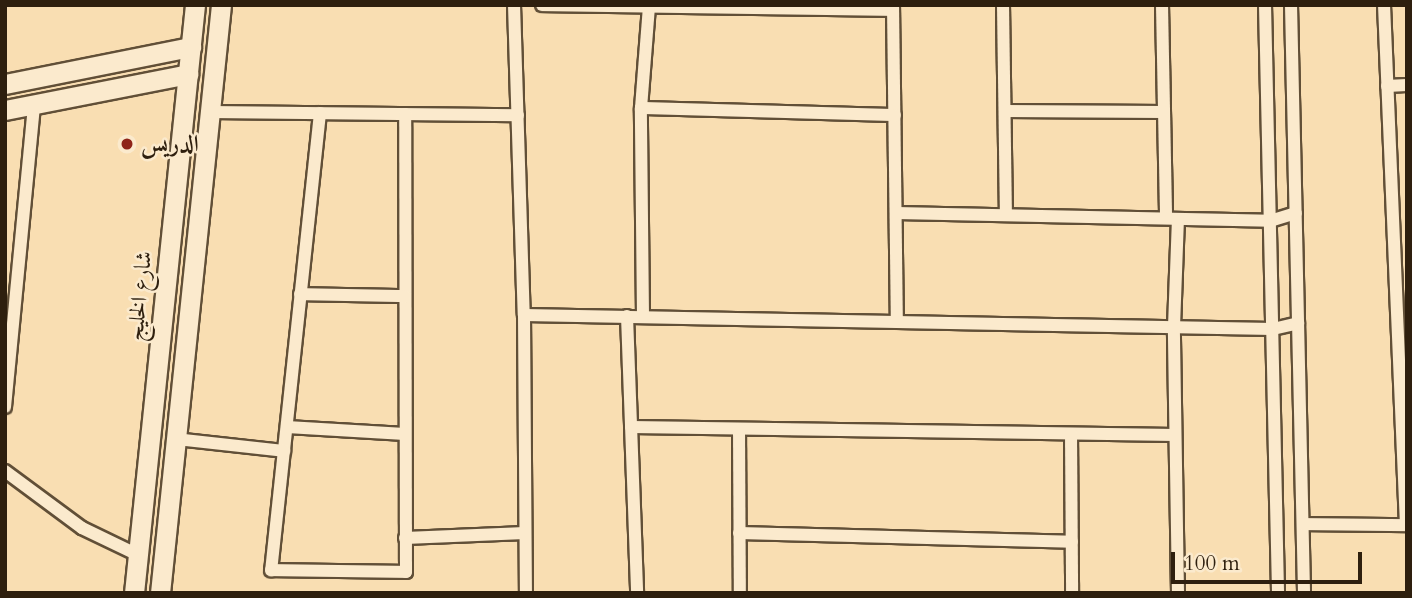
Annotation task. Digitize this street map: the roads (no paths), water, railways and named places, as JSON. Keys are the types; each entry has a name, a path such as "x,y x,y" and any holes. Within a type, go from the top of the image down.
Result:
{"street":[{"name":"شارع الخليج","path":"134,593 195,5"},
{"path":"160,593 221,5"},
{"path":"514,5 524,315 526,593"},
{"path":"542,5 893,8 897,320"},
{"path":"1003,5 1006,215"},
{"path":"1162,5 1164,112 1172,219 1178,593"},
{"path":"1265,5 1279,593"},
{"path":"1291,5 1304,593"},
{"path":"1303,524 1406,525 1404,428 1384,5"},
{"path":"643,316 640,108 649,7"},
{"path":"5,84 191,47"},
{"path":"5,110 188,74"},
{"path":"1387,86 1407,85"},
{"path":"5,407 34,104"},
{"path":"640,108 895,115"},
{"path":"1005,111 1164,112"},
{"path":"210,112 517,115"},
{"path":"320,113 271,570 406,572 405,114"},
{"path":"896,213 1270,221 1296,213"},
{"path":"5,261 19,258"},
{"path":"300,295 405,296"},
{"path":"524,315 1273,329 1298,323"},
{"path":"627,316 636,593"},
{"path":"286,427 405,434"},
{"path":"631,427 1175,435"},
{"path":"738,429 740,593"},
{"path":"1071,434 1072,593"},
{"path":"176,439 284,451"},
{"path":"5,471 82,528 138,555"},
{"path":"405,538 525,533"},
{"path":"739,533 1072,542"}],"place":[{"name":"الدريس","path":"127,144"}]}
